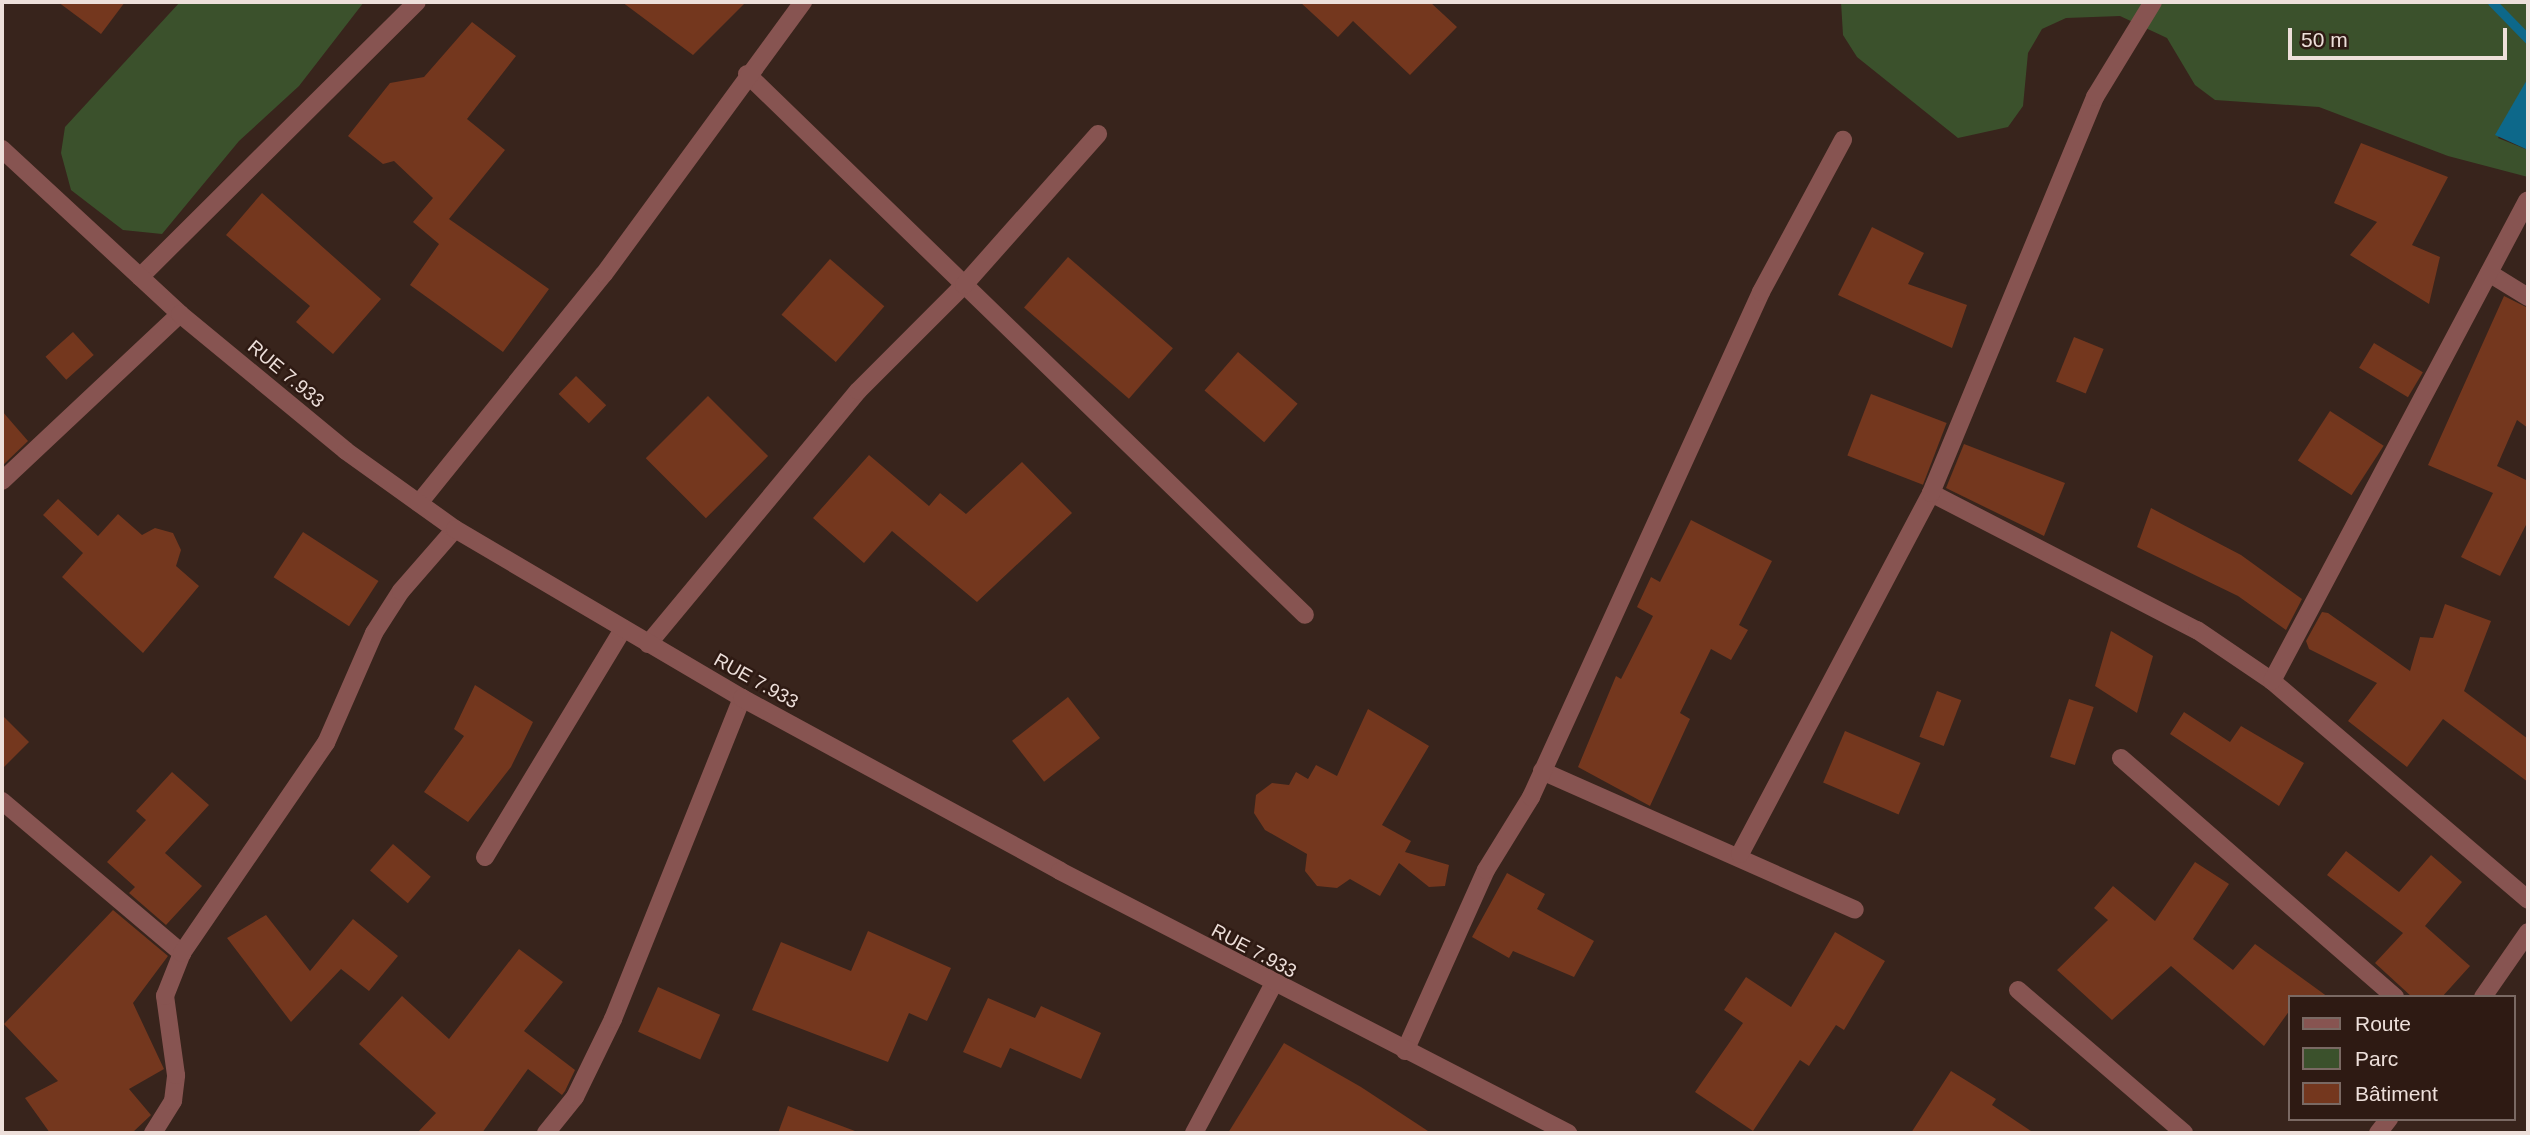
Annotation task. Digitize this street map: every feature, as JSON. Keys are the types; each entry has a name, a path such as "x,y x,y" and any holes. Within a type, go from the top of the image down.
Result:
{"street":[{"path":"141,277 416,2"},
{"path":"419,503 604,274 747,74 803,2"},
{"path":"1740,854 1931,494 2095,97 2153,2"},
{"path":"747,74 1305,615"},
{"path":"648,644 858,391 964,285 1098,134"},
{"path":"1405,1051 1486,870 1542,772 1761,292 1843,140"},
{"name":"RUE 7.933","path":"4,154 180,314 455,529 742,698 1273,985 1568,1133"},
{"path":"2272,681 2527,201"},
{"path":"2489,273 2528,297"},
{"path":"2,481 180,314"},
{"path":"1931,494 2197,630 2272,681 2528,900"},
{"path":"153,1133 173,1101 176,1075 165,996 182,953 326,743 374,633 401,591 455,529"},
{"path":"485,857 623,629"},
{"path":"546,1133 576,1097 612,1019 742,698"},
{"path":"2121,758 2393,995"},
{"path":"1542,772 1740,854 1855,910"},
{"path":"2,801 182,953"},
{"path":"2484,995 2528,932"},
{"path":"1194,1133 1273,985"},
{"path":"2018,990 2184,1133"}],"green space":[{"path":"180,2 364,2 299,86 239,141 162,234 123,230 71,190 61,153 65,127"},
{"path":"1841,2 2528,2 2528,78 2498,138 2528,150 2528,177 2448,156 2319,107 2215,100 2195,85 2167,38 2120,16 2066,18 2042,29 2028,53 2023,106 2008,127 1958,138 1857,57 1843,35"}],"water":[{"path":"2528,78 2528,150 2495,135"}],"building":[{"path":"58,2 125,2 101,34"},
{"path":"622,2 746,2 693,55"},
{"path":"1300,2 1430,2 1457,27 1410,75 1353,21 1338,37"},
{"path":"472,22 516,56 467,119 505,150 449,219 549,289 503,352 410,285 439,244 413,222 433,198 394,161 383,164 348,136 390,83 424,77"},
{"path":"2361,143 2448,177 2412,245 2440,257 2429,304 2350,255 2377,222 2334,203"},
{"path":"262,193 381,299 333,354 296,322 310,306 226,235"},
{"path":"1872,227 1924,253 1908,284 1967,305 1952,348 1838,295"},
{"path":"1068,257 1173,348 1129,399 1024,308"},
{"path":"830,259 884,306 836,362 781,315"},
{"path":"2504,296 2528,308 2528,428 2517,420 2497,466 2528,481 2528,521 2500,576 2461,557 2493,493 2428,465"},
{"path":"73,332 94,355 66,380 46,357"},
{"path":"2074,337 2104,349 2086,393 2056,382"},
{"path":"2374,343 2423,372 2408,397 2359,368"},
{"path":"1238,352 1298,404 1264,442 1205,390"},
{"path":"576,376 606,405 589,423 559,394"},
{"path":"1871,394 1947,423 1923,485 1847,456"},
{"path":"708,396 768,456 706,518 646,458"},
{"path":"2,411 28,441 2,466"},
{"path":"2330,411 2384,446 2352,495 2298,460"},
{"path":"1964,444 2065,483 2044,536 1946,488"},
{"path":"869,455 929,506 940,493 966,514 1022,462 1072,513 977,602 892,531 864,563 813,518"},
{"path":"58,499 98,536 118,514 142,535 155,528 173,533 181,550 176,566 199,586 143,653 62,577 83,553 43,515"},
{"path":"2151,508 2241,555 2302,599 2286,630 2238,596 2137,547"},
{"path":"1691,520 1772,561 1739,625 1748,630 1731,660 1711,649 1680,713 1690,719 1650,806 1578,767 1616,676 1621,679 1653,616 1637,607 1651,577 1660,582"},
{"path":"303,532 378,581 349,626 274,577"},
{"path":"2445,604 2491,621 2464,691 2528,739 2528,782 2443,719 2407,767 2348,721 2377,683 2309,649 2306,641 2322,612 2328,613 2410,671 2420,637 2433,638"},
{"path":"2111,631 2153,656 2137,713 2095,686"},
{"path":"475,685 533,722 511,767 468,822 424,792 464,736 454,729"},
{"path":"1937,691 1961,700 1944,746 1919,737"},
{"path":"1068,697 1100,738 1044,782 1012,741"},
{"path":"2069,699 2094,707 2075,765 2050,757"},
{"path":"1368,709 1429,746 1382,825 1411,841 1405,852 1449,865 1445,886 1429,887 1399,863 1380,896 1350,879 1337,888 1317,886 1305,871 1307,854 1265,830 1254,813 1256,795 1272,783 1289,785 1296,772 1308,779 1316,765 1337,776"},
{"path":"2184,712 2230,742 2241,726 2304,763 2279,806 2170,734"},
{"path":"2,715 29,742 2,769"},
{"path":"1845,731 1920,763 1899,815 1823,783"},
{"path":"172,772 209,805 165,853 202,886 166,925 129,893 135,887 107,862 146,820 136,811"},
{"path":"393,844 431,877 408,903 370,870"},
{"path":"2346,851 2399,892 2431,855 2462,882 2425,926 2470,966 2444,995 2410,995 2375,963 2403,933 2327,875"},
{"path":"2195,862 2229,884 2193,939 2233,970 2255,944 2325,995 2288,995 2288,1013 2264,1046 2171,966 2112,1020 2057,970 2108,920 2094,908 2113,886 2155,921"},
{"path":"1507,873 1545,894 1537,909 1594,941 1574,977 1513,951 1509,958 1472,937"},
{"path":"113,910 168,956 133,1003 164,1069 129,1089 151,1115 132,1133 50,1133 25,1098 58,1081 4,1024"},
{"path":"266,915 310,971 353,919 398,956 369,991 341,969 291,1022 227,938"},
{"path":"868,931 951,968 927,1021 909,1013 888,1062 752,1010 781,942 851,971"},
{"path":"1835,932 1885,961 1844,1030 1836,1025 1809,1066 1800,1060 1753,1131 1695,1092 1743,1023 1724,1010 1746,977 1791,1007"},
{"path":"519,949 563,982 524,1031 575,1070 565,1091 562,1095 528,1069 482,1133 417,1133 436,1113 359,1044 402,996 449,1039"},
{"path":"658,987 720,1015 700,1059 638,1032"},
{"path":"988,998 1035,1018 1041,1006 1101,1033 1081,1079 1010,1048 1001,1068 963,1052"},
{"path":"1284,1043 1361,1087 1431,1133 1228,1133"},
{"path":"1951,1071 1996,1099 1992,1105 2034,1133 1911,1133"},
{"path":"788,1106 855,1131 778,1133"}],"waterway":[{"path":"2492,2 2528,39"}]}
